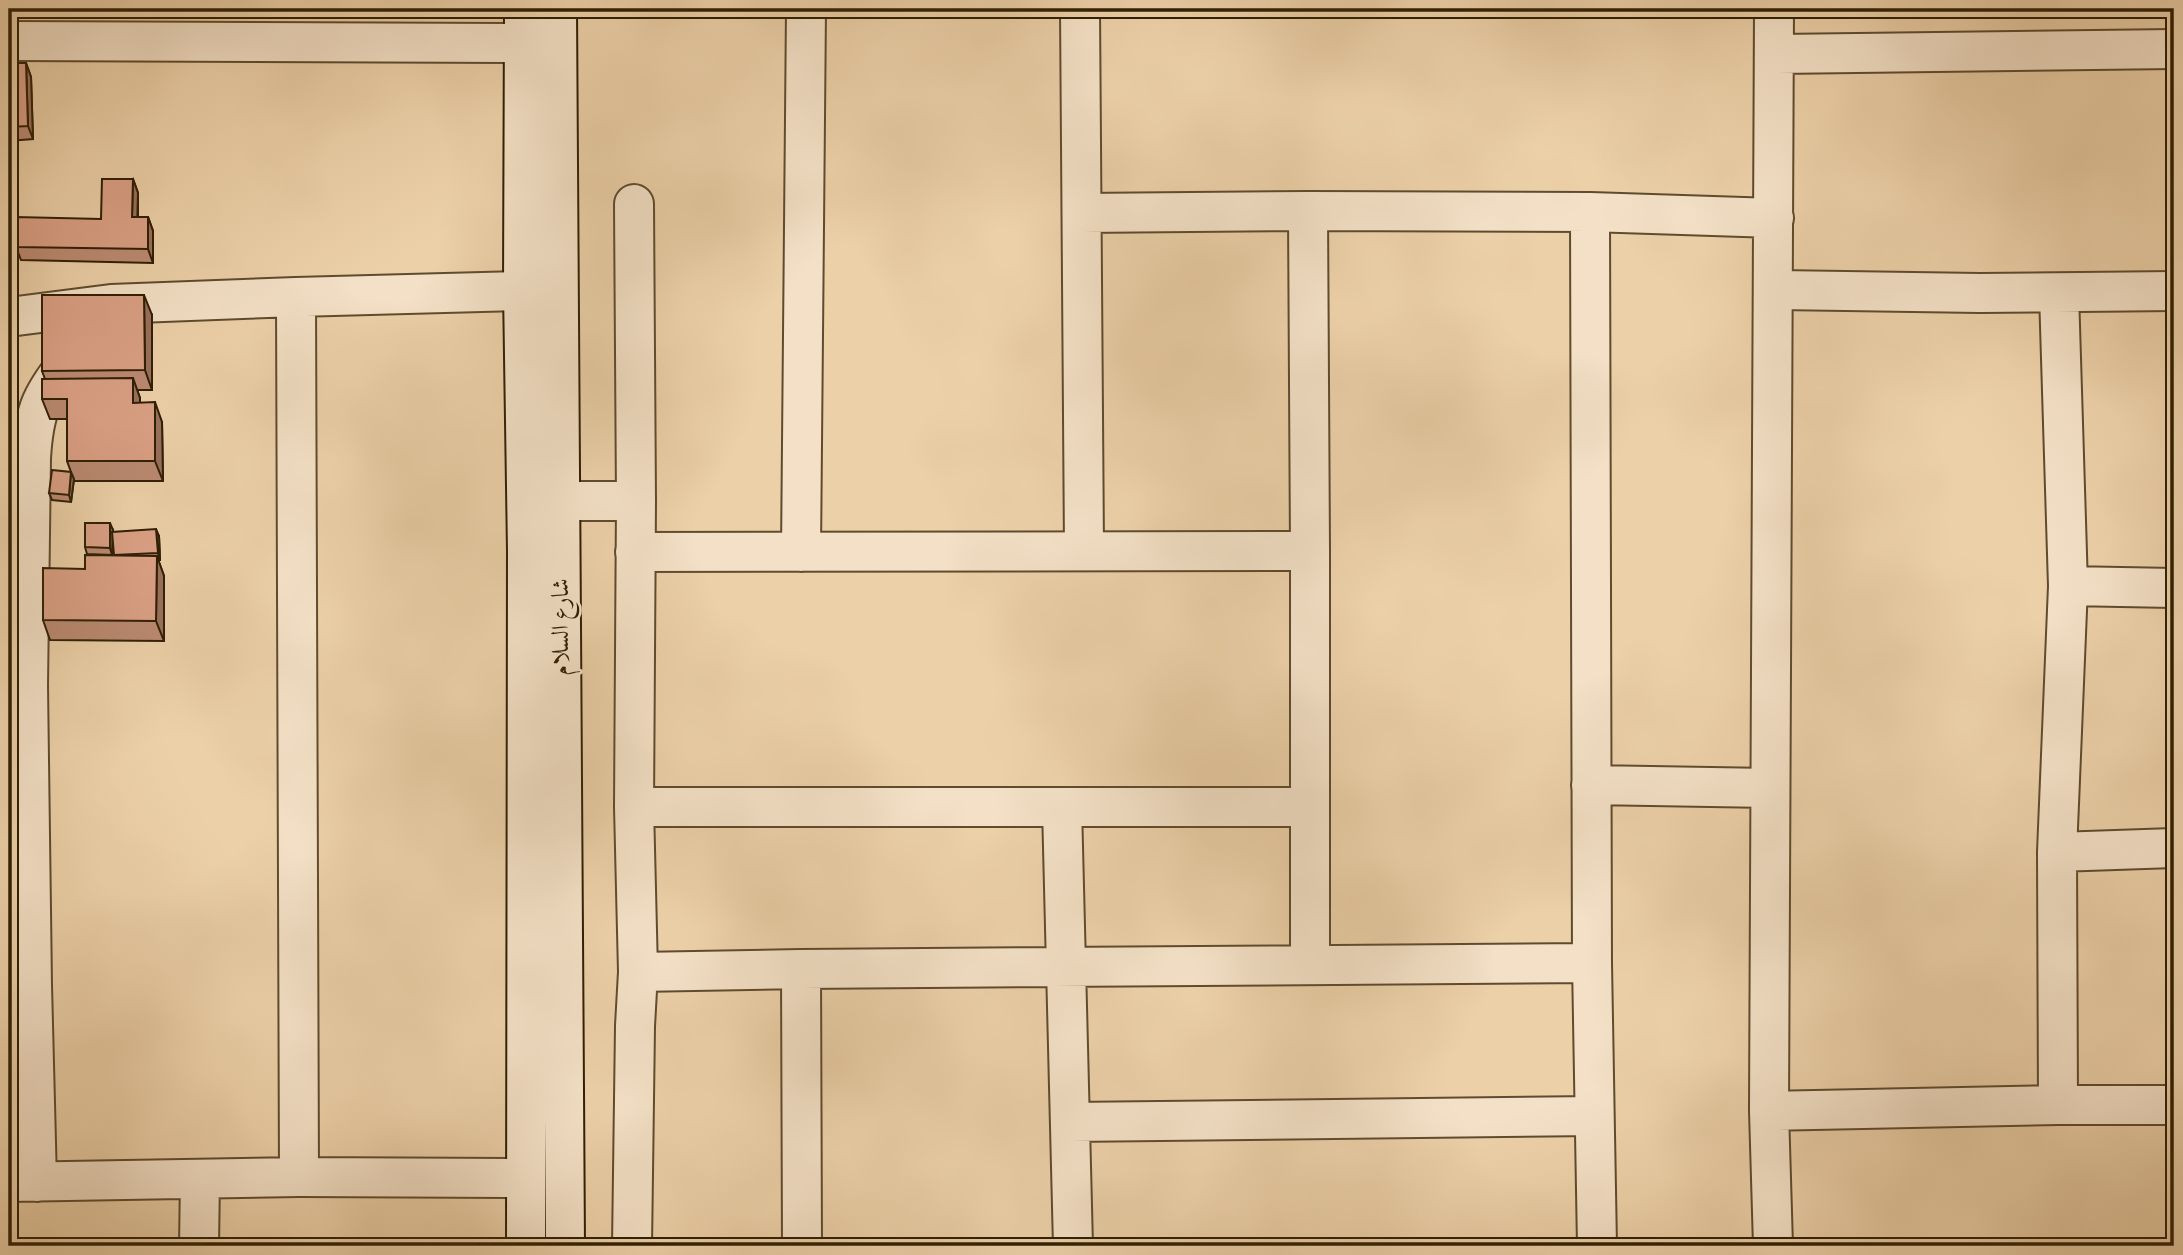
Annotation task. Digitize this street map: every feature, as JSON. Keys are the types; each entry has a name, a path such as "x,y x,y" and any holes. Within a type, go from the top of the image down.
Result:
{"street":[{"path":"801,552 806,9"},
{"path":"1080,9 1084,550"},
{"path":"1773,1246 1769,1111 1774,9"},
{"path":"9,41 540,25"},
{"name":"شارع السلام","path":"540,25 543,500 565,1246"},
{"path":"1774,54 2174,48"},
{"path":"632,1246 638,972 634,807 634,204"},
{"path":"1308,211 1312,672 1310,965"},
{"path":"1082,213 1590,212 1774,218"},
{"path":"1590,212 1592,963 1597,1246"},
{"path":"9,317 111,304 541,290"},
{"path":"1774,290 2059,293 2174,291"},
{"path":"2058,1105 2057,852 2068,586 2059,293"},
{"path":"296,298 299,1177"},
{"path":"111,304 47,390 37,410 33,429 18,685 23,1182 299,1177 526,1178"},
{"path":"543,500 636,501"},
{"name":"شارع السلام","path":"526,1246 543,500"},
{"path":"635,552 1310,551"},
{"path":"2068,586 2174,588"},
{"path":"1591,785 1770,788"},
{"path":"634,807 1310,807"},
{"path":"1062,807 1073,1246"},
{"path":"2057,852 2174,848"},
{"path":"638,972 1592,963"},
{"path":"801,969 802,1246"},
{"path":"1769,1111 2174,1105"},
{"path":"1070,1122 1594,1116"},
{"path":"199,1246 200,1179"}],"building":[{"path":"9,63 26,63 28,126 9,127"},
{"path":"102,179 133,179 132,217 148,217 148,249 16,247 16,217 101,219"},
{"path":"42,295 144,295 145,370 42,371"},
{"path":"133,378 133,403 155,402 155,461 67,461 67,399 42,399 42,379"},
{"path":"52,470 71,472 69,495 49,493"},
{"path":"85,523 110,523 110,548 85,547"},
{"path":"156,529 158,553 114,555 112,532"},
{"path":"85,555 157,556 156,621 43,620 43,568 85,569"}]}
